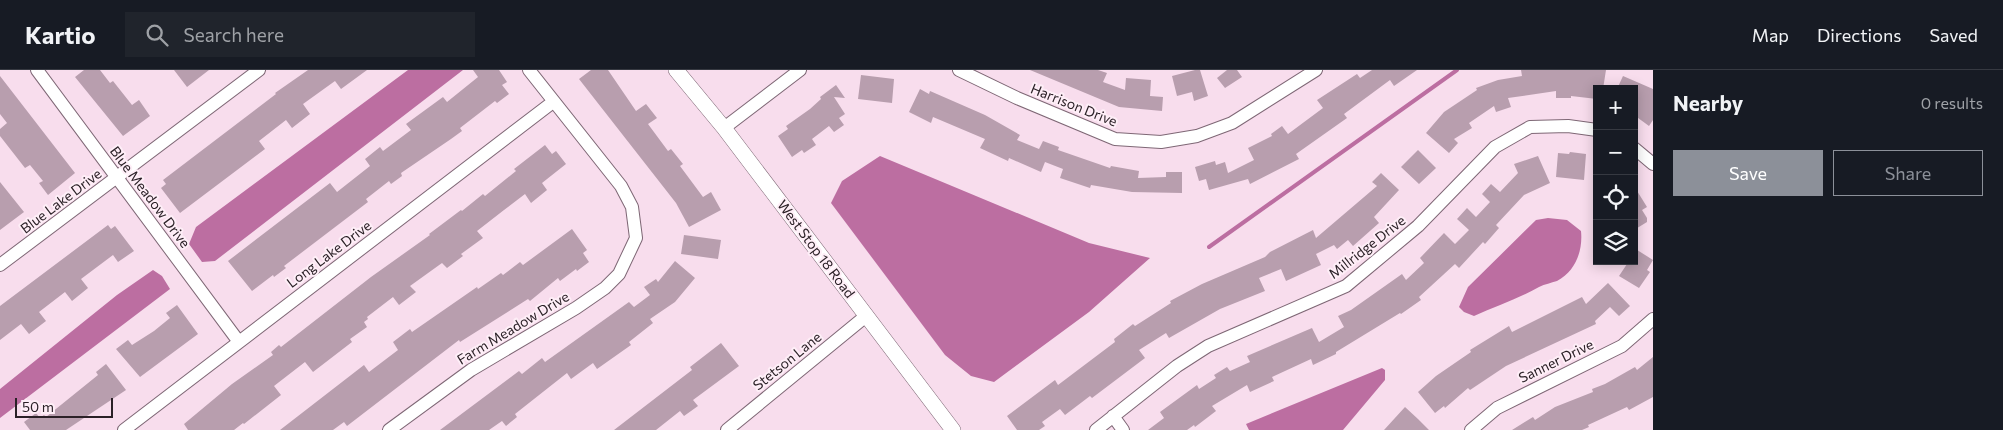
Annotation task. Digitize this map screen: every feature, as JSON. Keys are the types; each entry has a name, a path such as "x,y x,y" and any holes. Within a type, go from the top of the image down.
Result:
{"street":[{"name":"Blue Meadow Drive","path":"37,70 239,342"},
{"path":"529,70 553,102"},
{"name":"West Stop 18 Road","path":"676,70 724,128 953,430"},
{"path":"724,128 800,70"},
{"name":"Harrison Drive","path":"959,70 1017,98 1115,139 1161,142 1197,136 1232,123 1316,70"},
{"name":"Blue Lake Drive","path":"0,266 256,71"},
{"name":"Farm Meadow Drive","path":"390,430 471,370 576,308 604,288 619,274 636,238 632,207 621,186 553,102"},
{"name":"Long Lake Drive","path":"124,430 553,102"},
{"name":"Millridge Drive","path":"1096,430 1177,366 1208,346 1346,286 1418,226 1495,147 1530,127 1568,126 1593,129"},
{"path":"1638,151 1653,164"},
{"name":"Stetson Lane","path":"727,430 866,316"},
{"name":"Sanner Drive","path":"1471,430 1497,408 1622,346 1653,319"},
{"path":"1114,416 1123,430"}],"shaded area":[{"path":"408,70 463,70 215,261 202,262 189,244 196,227"},
{"path":"880,156 1089,243 1150,258 1089,312 994,382 971,376 945,355 831,203 842,181"},
{"path":"1548,218 1567,220 1581,231 1579,253 1569,272 1557,281 1541,286 1474,316 1464,312 1459,307 1468,287 1536,220"},
{"path":"153,270 162,276 170,289 0,418 0,389 117,295"},
{"path":"1382,368 1385,370 1385,380 1343,430 1249,430 1246,424"}],"building":[{"path":"84,70 100,70 110,83 113,81 132,105 139,100 150,116 123,136 75,77"},
{"path":"174,70 209,70 187,87"},
{"path":"308,70 367,70 341,89 335,81 303,104 310,114 292,128 286,120 259,141 265,149 180,213 161,188 166,184 163,180 275,93"},
{"path":"473,70 499,70 507,82 502,85 509,94 497,103 495,101 460,128 462,131 401,173 402,176 391,184 389,181 366,199 368,202 284,266 286,268 252,291 228,261 330,183 337,192 370,166 365,159 380,147 383,151 411,130 406,124 443,97 447,102 478,77"},
{"path":"591,70 608,70 636,111 646,104 657,118 648,124 668,151 671,149 683,164 680,166 703,197 711,192 721,210 689,227 676,203 579,79"},
{"path":"1030,70 1098,70 1107,73 1103,82 1125,90 1126,78 1151,80 1150,96 1163,97 1162,111 1119,107"},
{"path":"1200,70 1208,96 1194,101 1192,92 1177,96 1172,76"},
{"path":"1227,70 1237,70 1242,77 1225,88 1217,78"},
{"path":"1372,70 1417,70 1394,86 1390,80 1344,114 1347,118 1296,154 1299,159 1250,184 1248,179 1209,190 1206,179 1199,181 1195,167 1215,161 1216,165 1225,162 1228,173 1254,160 1248,148 1272,136 1271,134 1282,126 1288,134 1323,108 1317,100 1357,74 1360,78"},
{"path":"1521,70 1606,70 1604,85 1593,85 1593,99 1571,96 1571,98 1556,98 1556,91 1508,98 1511,107 1496,112 1494,106 1469,123 1472,128 1454,139 1458,143 1449,153 1426,133 1444,112 1477,90 1476,88 1498,80 1522,76"},
{"path":"861,75 894,79 892,103 858,99"},
{"path":"0,76 75,173 48,195 39,183 43,181 30,165 25,168 0,136 0,129 7,123 0,114"},
{"path":"1623,76 1653,89 1653,120 1649,126 1638,118 1638,85 1619,85"},
{"path":"836,85 845,98 834,97 845,114 839,118 844,125 834,132 829,126 812,139 816,145 804,153 802,150 792,157 778,136 788,129 786,126 810,109 821,99 820,97"},
{"path":"920,89 929,94 930,91 985,115 1020,135 1017,140 1039,149 1043,141 1059,147 1058,150 1110,168 1111,166 1139,171 1138,178 1166,177 1166,172 1182,172 1182,193 1132,192 1091,185 1090,188 1060,178 1063,169 1045,162 1041,172 1009,158 1008,161 980,148 985,139 933,117 931,123 909,112"},
{"path":"545,145 552,154 556,151 566,164 542,183 547,190 531,203 525,194 504,210 477,231 483,238 461,254 463,256 447,268 442,263 410,286 416,292 399,305 393,297 367,317 368,319 364,322 367,327 350,339 352,342 313,372 305,362 274,386 281,395 244,424 234,430 188,430 184,424 232,384 273,355 271,352 279,345 281,347 483,194 485,196 516,171 514,169"},
{"path":"1418,150 1436,168 1419,184 1401,167"},
{"path":"1570,152 1586,154 1584,180 1556,177 1558,153 1569,154"},
{"path":"1538,156 1550,183 1524,195 1496,225 1499,228 1485,244 1483,242 1459,268 1455,264 1419,297 1421,300 1401,314 1336,352 1336,354 1313,365 1311,359 1272,377 1274,381 1250,392 1247,385 1212,406 1216,411 1195,427 1194,425 1187,430 1148,430 1164,418 1160,412 1197,385 1199,389 1216,378 1214,375 1227,367 1230,371 1250,362 1247,356 1312,328 1319,342 1344,327 1338,316 1351,310 1402,274 1406,280 1424,263 1420,258 1444,233 1455,244 1469,230 1457,219 1467,208 1476,217 1490,202 1482,194 1491,184 1500,192 1518,173 1514,164"},
{"path":"1381,173 1399,190 1374,217 1379,223 1353,246 1348,240 1337,249 1334,245 1316,254 1321,265 1286,281 1281,269 1259,278 1265,291 1220,309 1169,338 1166,333 1139,350 1145,358 1092,398 1090,396 1065,415 1060,409 1042,422 1045,426 1039,430 1017,430 1007,416 1055,380 1058,385 1115,342 1114,339 1133,324 1135,326 1171,303 1170,301 1202,284 1265,257 1270,252 1313,230 1316,238 1377,186 1372,182"},
{"path":"0,182 24,212 0,230"},
{"path":"1638,192 1647,207 1642,210 1647,218 1647,222 1638,228"},
{"path":"108,225 111,229 115,226 134,251 118,262 113,255 81,279 88,288 72,301 65,292 39,312 46,321 29,334 21,324 0,340 0,306"},
{"path":"572,229 587,250 583,253 589,262 577,271 576,269 560,281 558,278 530,301 528,299 460,342 459,340 347,426 344,422 333,430 280,430 364,365 369,372 398,350 393,342 410,329 412,332 477,287 478,289 501,273 503,275 520,262 523,265"},
{"path":"684,235 721,240 718,259 681,254"},
{"path":"1638,251 1653,260 1647,270 1650,272 1639,288 1619,276 1626,265 1638,265"},
{"path":"675,261 695,278 675,302 650,319 653,323 629,342 631,345 597,369 593,363 571,379 567,373 515,414 517,417 506,426 502,421 489,430 440,430 519,371 522,374 542,358 545,362 629,302 634,307 650,295 644,287 656,279 658,282"},
{"path":"1608,283 1630,306 1619,316 1610,307 1595,321 1596,324 1506,366 1470,390 1468,388 1445,408 1444,406 1435,413 1418,392 1436,376 1471,352 1470,350 1509,326 1512,332 1582,297 1586,304"},
{"path":"177,305 198,334 140,377 116,349 128,340 132,345 154,331 170,318 166,313"},
{"path":"721,343 739,366 693,400 698,406 684,416 680,411 656,430 614,430 692,370 690,367"},
{"path":"1653,357 1653,397 1629,410 1627,407 1588,425 1589,427 1582,430 1512,430 1533,417 1535,420 1555,407 1593,392 1592,389 1635,367 1637,370"},
{"path":"106,364 126,390 66,430 30,430 24,422 36,413 40,418 44,415 46,417 98,375 96,372"},
{"path":"1405,407 1418,419 1429,430 1384,430"}],"waterway":[{"path":"1209,247 1457,70"}]}
